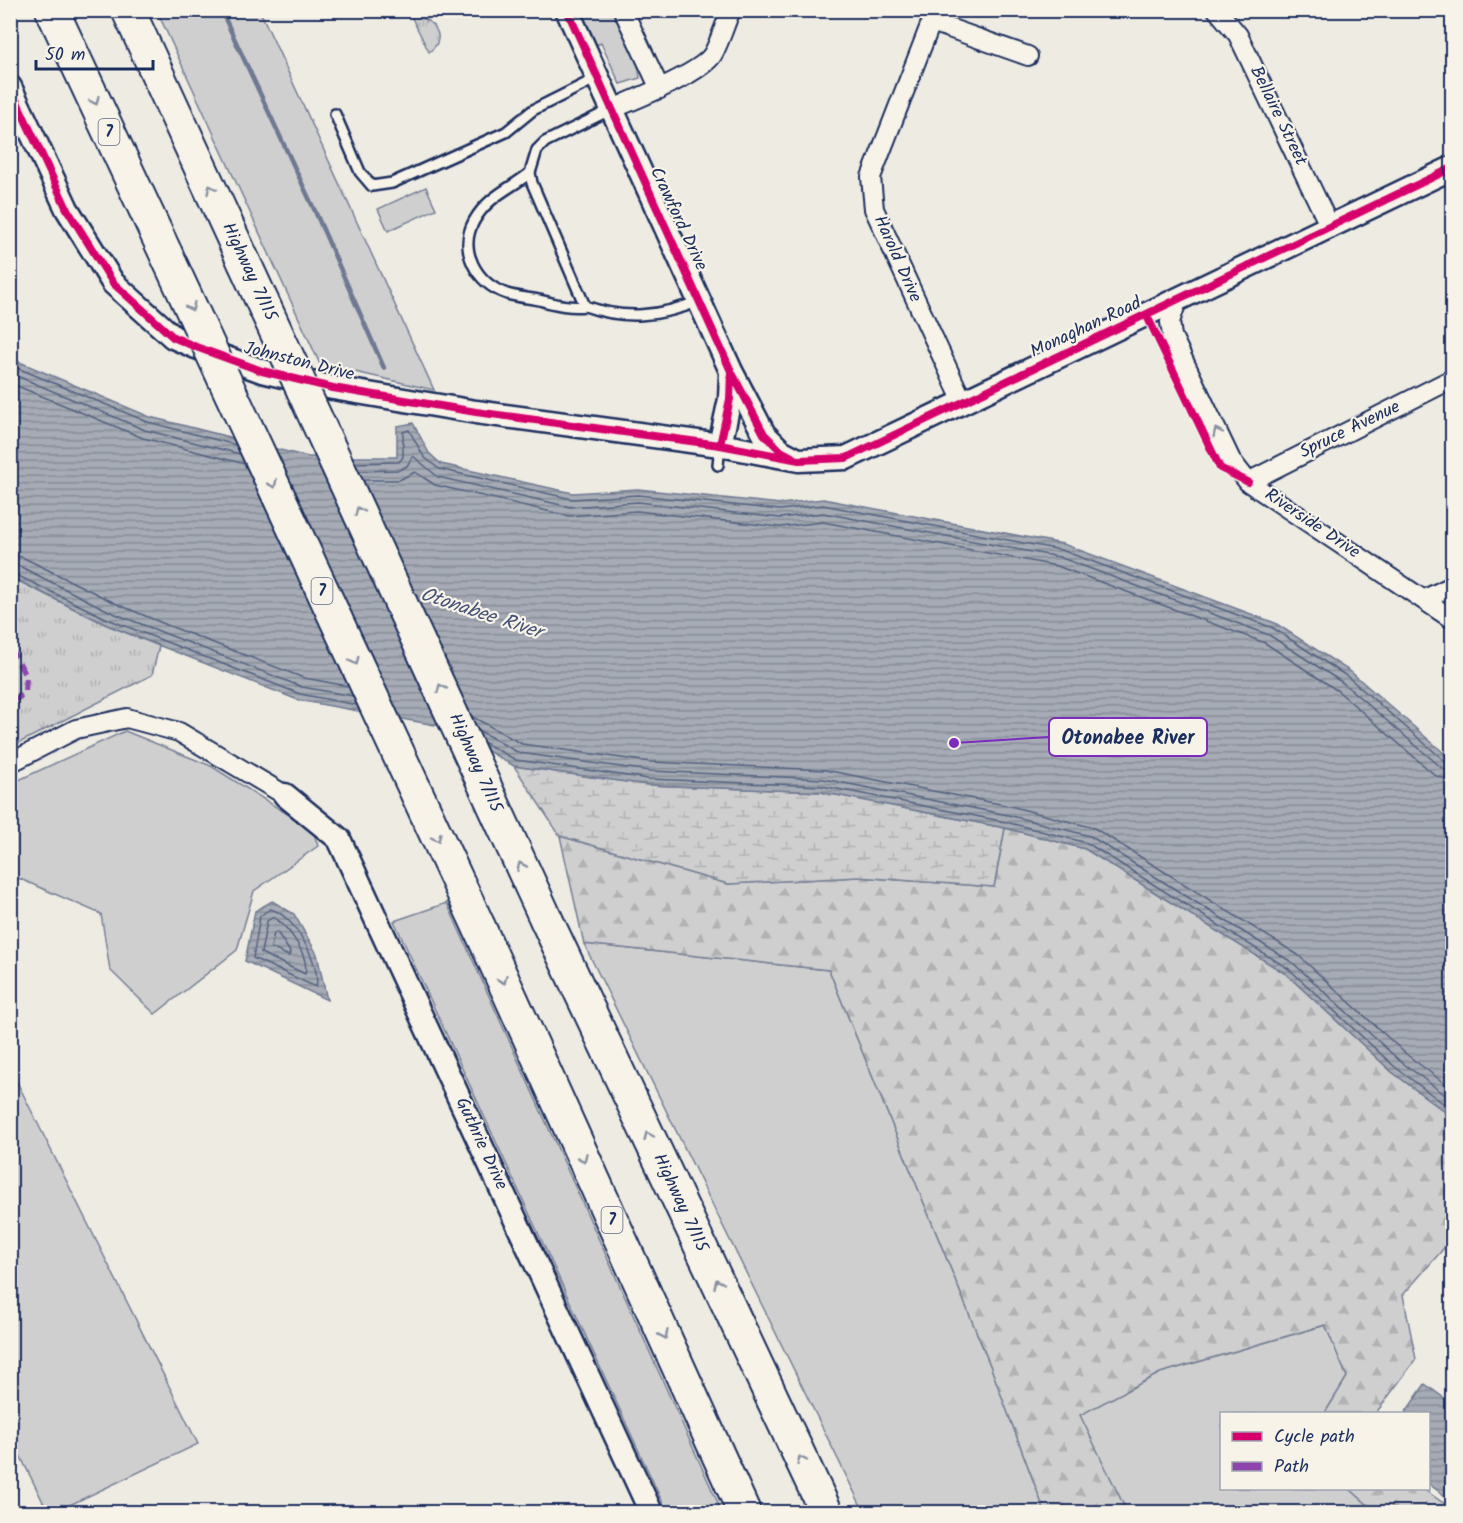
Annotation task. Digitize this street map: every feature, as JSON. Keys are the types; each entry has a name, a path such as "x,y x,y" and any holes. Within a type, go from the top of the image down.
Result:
{"highway":[{"name":"7","path":"52,10 478,927 744,1512"},
{"name":"Highway 7/115","path":"128,10 546,919 826,1512"}],"street":[{"name":"Crawford Drive","path":"567,10 610,110 731,371 730,399 719,455"},
{"path":"623,10 660,88"},
{"path":"610,110 660,88 705,63 712,55 730,10"},
{"name":"Bellaire Street","path":"1217,10 1238,34 1330,227"},
{"path":"934,16 1028,56"},
{"name":"Harold Drive","path":"934,16 871,177 874,209 963,402"},
{"name":"Johnston Drive","path":"10,87 67,209 113,283 173,337 262,370 333,388 719,455"},
{"name":"Monaghan Road","path":"719,455 799,460 846,458 1452,168"},
{"name":"Riverside Drive","path":"1177,301 1170,322 1172,336 1231,460 1248,482 1452,619"},
{"path":"731,371 764,434 781,451 799,460"},
{"name":"Spruce Avenue","path":"1248,482 1452,379"},
{"path":"1425,599 1452,586"},
{"path":"10,763 76,729 127,718 179,732 285,795"},
{"name":"Guthrie Drive","path":"285,795 339,839 651,1512"}],"lane":[{"path":"335,114 360,172 372,186 392,183 506,132 533,110 597,78"},
{"path":"585,306 530,173 537,150 545,142 610,110"},
{"path":"530,173 502,189 487,203 474,221 466,245 472,264 490,285 507,294 574,308 585,306 627,316 678,310 699,301"}],"green space":[{"path":"157,11 260,11 434,390 320,364"},
{"path":"577,11 613,11 638,64 640,78 620,84 601,43 594,46"},
{"path":"411,16 431,23 438,34 435,46 429,52"},
{"path":"426,187 436,209 388,231 378,209"},
{"path":"10,577 107,625 159,646 152,675 11,747"},
{"path":"125,731 211,766 313,830 318,846 254,891 237,950 155,1014 110,970 101,914 11,875 10,784"},
{"path":"514,766 648,785 821,792 1005,828 994,887 858,877 728,884 560,836"},
{"path":"1005,828 1085,849 1286,974 1392,1072 1452,1117 1452,1239 1403,1295 1416,1359 1377,1412 1326,1412 1347,1377 1325,1325 1160,1373 1080,1415 1127,1512 1045,1512 990,1365 829,970 584,944 560,836 728,884 858,877 994,887"},
{"path":"447,903 722,1512 667,1512 394,921"},
{"path":"584,944 829,970 990,1365 1045,1512 864,1512"},
{"path":"11,1070 198,1444 55,1512 48,1512 11,1437"},
{"path":"1326,1325 1347,1377 1326,1412 1220,1412 1220,1490 1351,1490 1376,1512 1127,1512 1079,1415 1160,1373"},
{"path":"1351,1490 1424,1490 1452,1509 1452,1512 1376,1512"}],"water":[{"name":"Otonabee River","path":"10,358 150,417 308,457 397,457 397,426 413,423 429,453 441,464 573,493 638,489 781,504 823,499 1063,544 1275,623 1351,672 1452,760 1452,1117 1392,1072 1286,974 1085,849 1005,828 821,792 648,785 514,766 446,727 298,700 107,625 11,577"},
{"path":"272,901 294,914 317,954 327,1000 245,961 255,911"},
{"path":"1425,1384 1452,1404 1452,1501 1430,1485 1430,1412 1406,1412"}],"waterway":[{"path":"221,10 314,209 384,368"}],"marked path":[{"path":"10,647 26,676 25,693 10,703"}],"cycle path":[{"path":"567,10 731,371 764,434 781,451 792,457"},
{"path":"10,87 67,209 113,283 173,337 262,371 333,388 476,412 720,445 799,460 846,458 1452,168"},
{"path":"1147,316 1220,468 1248,482"},
{"path":"720,445 730,399 731,371"}],"place":[{"name":"Otonabee River","path":"954,743"}]}
